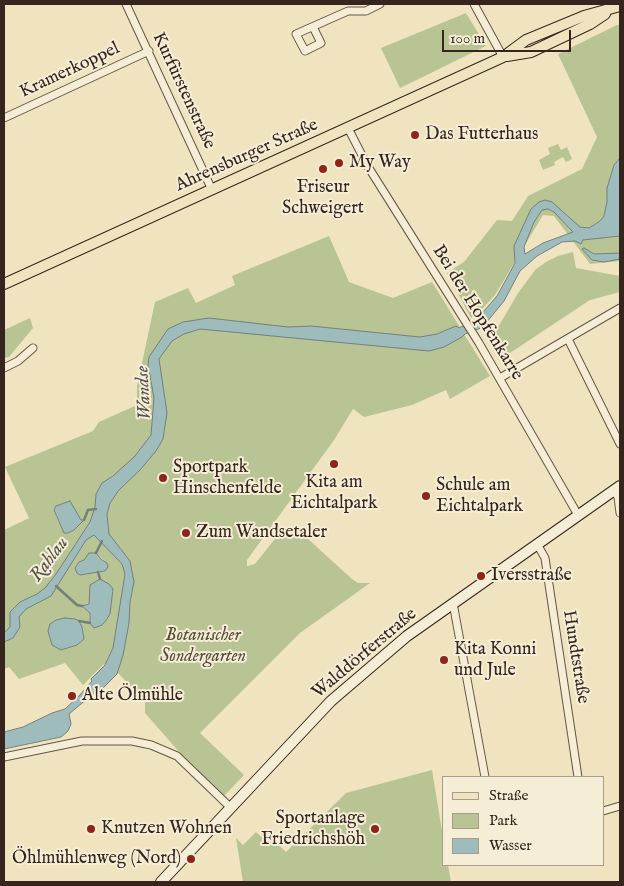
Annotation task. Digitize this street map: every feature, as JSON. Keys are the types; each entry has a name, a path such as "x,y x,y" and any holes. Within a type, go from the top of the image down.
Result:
{"main road":[{"name":"Ahrensburger Straße","path":"4,284 503,57 531,52 590,24 614,6"}],"street":[{"name":"Kurfürstenstraße","path":"126,4 212,190"},
{"path":"313,27 348,11 366,11 380,4"},
{"path":"474,4 503,57"},
{"name":"Kramerkoppel","path":"4,118 149,51"},
{"name":"Bei der Hopfenkarre","path":"348,128 366,165 474,334 578,515"},
{"path":"500,378 620,308"},
{"path":"568,339 620,444"},
{"path":"4,368 18,361 33,348"},
{"path":"617,488 620,513"},
{"name":"Walddörferstraße","path":"161,882 331,701 407,636 617,488"},
{"name":"Hundtstraße","path":"537,544 545,558 578,776"},
{"path":"453,603 485,776"},
{"path":"4,757 82,741 132,741 151,745 176,756 230,807"},
{"path":"604,811 620,806"}],"green space":[{"path":"466,13 486,46 400,88 381,48"},
{"path":"620,25 620,158 614,165 607,188 604,216 594,225 592,239 620,236 620,261 590,264 554,216 543,215 495,295 471,318 447,273 464,262 497,220 512,221 528,196 582,169 597,137 558,54"},
{"path":"558,144 561,150 567,147 572,159 566,162 563,157 554,162 555,165 543,170 539,160 550,154 548,148"},
{"name":"Botanischer Sondergarten","path":"329,236 349,282 393,298 432,282 490,376 450,399 446,390 412,405 364,417 353,409 334,440 247,560 247,566 255,564 282,530 296,528 352,579 358,583 370,583 300,633 200,733 244,775 224,796 181,754 145,713 145,702 119,674 104,664 83,685 65,663 19,679 9,667 4,669 4,530 29,518 5,467 93,431 99,422 137,405 137,386 155,302 188,288 196,303 235,285 232,276","holes":["70,501 74,510 83,521 68,533 58,521 54,510 56,507","98,555 107,563 105,571 80,575 79,562","113,589 110,614 107,619 89,619 90,613 83,606","65,618 82,627 84,639 77,645 61,650 50,638 48,631 50,624"]},
{"path":"573,252 576,268 620,276 620,292 590,300 504,357 491,333 500,324 518,293 536,269 558,256"},
{"path":"30,318 33,328 9,357 4,358 4,330"},
{"name":"Sportanlage Friedrichshöh","path":"432,770 442,831 442,866 448,866 451,882 243,882 236,838 243,845 256,832 268,843 273,839 286,852 346,793"}],"water":[{"path":"620,158 620,236 583,240 581,244 575,241 562,242 537,256 520,271 504,301 481,328 465,334 444,347 429,351 200,329 184,334 172,341 159,359 167,413 163,439 156,451 140,470 119,490 110,503 107,514 109,534 130,561 134,582 130,602 129,623 117,674 102,689 99,689 69,714 71,724 68,731 61,737 4,749 4,732 23,727 65,709 80,695 92,681 91,679 105,665 113,648 125,574 122,564 94,535 86,540 51,596 26,609 19,617 20,627 13,638 4,642 4,633 10,627 10,612 20,602 45,588 90,522 95,507 96,494 102,483 113,476 135,456 151,435 154,398 148,365 149,357 168,329 183,322 209,318 288,327 311,326 420,337 437,334 456,326 459,328 477,319 497,296 515,263 514,246 531,209 539,202 545,200 552,202 580,227 589,228 604,216 607,188 614,165","holes":["548,209 554,212 573,232 543,243 525,254 524,247 534,222 542,210"]},
{"path":"584,248 594,254 620,253 620,259 604,262 592,260 582,249"},
{"path":"70,501 81,520 84,520 74,530 64,533 54,510 56,506"},
{"path":"89,553 96,553 107,563 108,567 105,571 80,575 77,573 75,568"},
{"path":"100,579 109,584 113,589 110,614 102,625 94,628 90,623 90,613 82,606 89,604 90,585"},
{"path":"65,618 79,621 84,639 77,645 61,650 52,645 48,631 50,624"}],"waterway":[{"path":"84,520 88,510 96,509"},
{"path":"96,553 102,541"},
{"path":"98,572 100,579"},
{"name":"Rahlau","path":"56,586 77,605 82,606"},
{"path":"79,621 90,623"}],"place":[{"name":"Das Futterhaus","path":"415,135"},
{"name":"My Way","path":"339,163"},
{"name":"Friseur Schweigert","path":"323,169"},
{"name":"Kita am Eichtalpark","path":"334,464"},
{"name":"Sportpark Hinschenfelde","path":"163,478"},
{"name":"Schule am Eichtalpark","path":"426,496"},
{"name":"Zum Wandsetaler","path":"186,533"},
{"name":"Iversstraße","path":"481,576"},
{"name":"Kita Konni und Jule","path":"444,660"},
{"name":"Alte Ölmühle","path":"72,696"},
{"name":"Knutzen Wohnen","path":"91,829"},
{"name":"Sportanlage Friedrichshöh","path":"375,829"},
{"name":"Öhlmühlenweg (Nord)","path":"191,859"}],"water label":[{"name":"Wandse","path":"145,393"}]}
